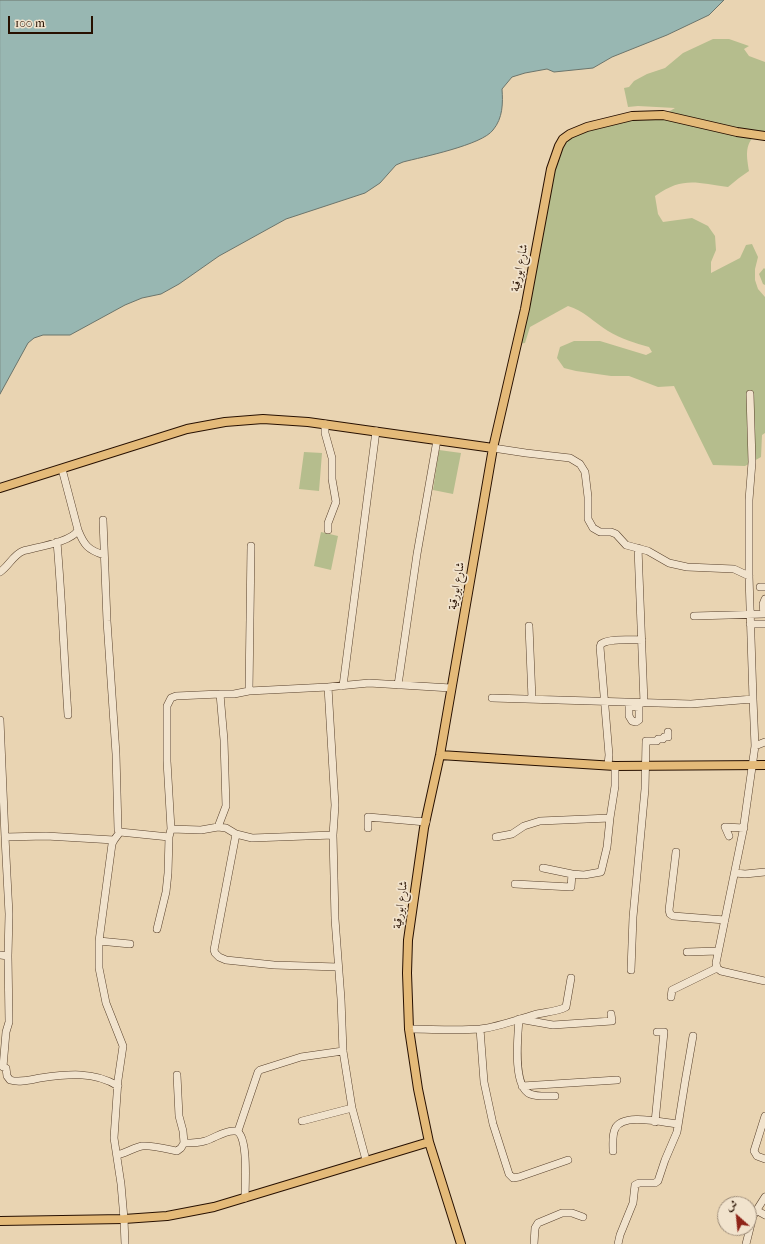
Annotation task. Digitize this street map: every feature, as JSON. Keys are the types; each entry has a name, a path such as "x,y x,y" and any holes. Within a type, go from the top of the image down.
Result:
{"main road":[{"name":"شارع ابورقية","path":"461,1244 429,1142 418,1089 409,1029 407,973 408,940 426,822 440,755 493,448 525,309 551,169 558,146 563,139 578,130 626,117 650,114 663,115 737,132 765,136"},
{"path":"0,488 187,429 263,419 325,424 493,448"},
{"path":"440,755 611,766 765,765"},
{"path":"0,1221 124,1219 167,1216 214,1207 429,1142"}],"street":[{"path":"750,394 752,462 749,500 749,576 752,699 756,746 736,873 716,963 717,968 721,971 765,981"},
{"path":"325,424 325,433 332,458 332,479 336,502 328,523 328,530"},
{"path":"343,686 376,431"},
{"path":"398,685 417,554 437,440"},
{"path":"493,448 526,454 570,458 580,464 585,472 588,497 588,519 593,528 600,532 611,532 616,534 626,545 648,550 670,563 687,568 734,569 749,576"},
{"path":"62,469 78,530 83,542 93,551 104,555"},
{"path":"103,520 110,674 116,754 118,830 120,832"},
{"path":"0,572 5,569 17,555 24,551 70,538 76,534 78,530"},
{"path":"56,542 68,716"},
{"path":"249,691 251,546"},
{"path":"638,548 644,702"},
{"path":"694,616 764,614 763,604 765,599"},
{"path":"750,624 765,624"},
{"path":"529,626 532,699"},
{"path":"543,868 584,876 601,872 607,847 615,786 609,755 600,647 604,642 610,641 642,640"},
{"path":"157,929 166,892 169,837 171,829 167,761 167,706 171,698 176,696 234,694 249,691 328,688 369,683 451,688"},
{"path":"328,688 336,805 333,835 335,919 343,1051 352,1108 366,1160"},
{"path":"218,827 226,806 224,740 220,694"},
{"path":"492,698 605,701 630,704 644,702 691,704 752,699"},
{"path":"0,720 8,914 9,1022 6,1032 3,1066 6,1068 7,1076 10,1080 20,1082 48,1077 82,1074 102,1078 118,1086"},
{"path":"631,970 632,917 645,797 646,741 657,742 658,739 668,737 668,732"},
{"path":"756,746 765,742"},
{"path":"368,828 368,817 426,822"},
{"path":"496,837 512,834 524,826 540,821 610,818"},
{"path":"171,829 201,830 218,827 226,828 236,834 252,838 333,835"},
{"path":"729,836 725,827 744,828"},
{"path":"120,832 169,837"},
{"path":"120,832 112,844 100,941 99,968 106,1003 123,1046 114,1132 124,1219 125,1244"},
{"path":"236,834 214,950 218,957 233,961 274,965 338,967"},
{"path":"5,837 46,836 114,840"},
{"path":"676,852 669,910 670,914 673,916 725,920"},
{"path":"736,873 745,874 765,872"},
{"path":"515,884 571,887 572,874"},
{"path":"100,941 130,944"},
{"path":"687,952 718,951"},
{"path":"0,955 8,956"},
{"path":"671,997 672,990 717,968"},
{"path":"409,1029 480,1029 561,1010 566,1007 571,978"},
{"path":"519,1019 553,1025 612,1021 611,1014"},
{"path":"519,1019 517,1042 519,1079 522,1086 529,1094 555,1096"},
{"path":"480,1029 484,1082 493,1124 509,1174 513,1178 519,1177 568,1160"},
{"path":"655,1122 664,1032 657,1032"},
{"path":"618,1244 620,1235 633,1203 635,1185 639,1182 655,1183 658,1181 665,1160 678,1132 678,1124 693,1036"},
{"path":"238,1131 258,1072 260,1070 301,1057 343,1051"},
{"path":"117,1155 147,1146 177,1151 181,1148 184,1143 183,1131 179,1116 177,1075"},
{"path":"522,1086 617,1080"},
{"path":"302,1121 352,1108"},
{"path":"765,1116 754,1151 756,1156 765,1159"},
{"path":"613,1151 615,1128 619,1123 630,1119 678,1124"},
{"path":"184,1143 204,1141 234,1130 242,1134 245,1150 245,1198"},
{"path":"757,1209 765,1197"},
{"path":"534,1244 535,1228 538,1223 562,1213 572,1213 583,1218"}],"green space":[{"path":"713,39 729,39 749,46 744,49 749,56 765,62 765,136 755,135 749,143 747,152 749,171 728,187 690,182 674,186 655,196 658,214 663,222 692,218 708,226 715,236 716,250 711,262 711,273 740,258 746,245 752,244 758,257 755,269 755,280 758,289 765,297 765,433 762,435 761,457 745,466 713,465 674,386 658,387 629,376 611,376 576,371 564,368 557,358 560,347 574,341 600,341 646,355 652,352 649,347 613,334 584,314 568,306 530,327 525,343 517,344 559,146 587,127 663,115 675,108 638,106 628,107 624,88 629,87 634,81 647,74 665,68 683,53"},
{"path":"764,268 765,285 763,284 759,274"},
{"path":"439,450 461,453 453,494 433,490"},
{"path":"304,452 322,453 319,491 299,489"},
{"path":"321,532 338,536 331,570 314,566"}],"water":[{"path":"0,0 724,0 709,15 667,35 612,57 593,68 554,72 547,69 512,77 502,89 502,105 499,120 493,130 487,135 477,141 465,145 396,165 380,183 365,193 286,219 219,256 179,284 161,294 142,298 125,305 70,335 43,335 34,338 28,343 0,394"}]}
